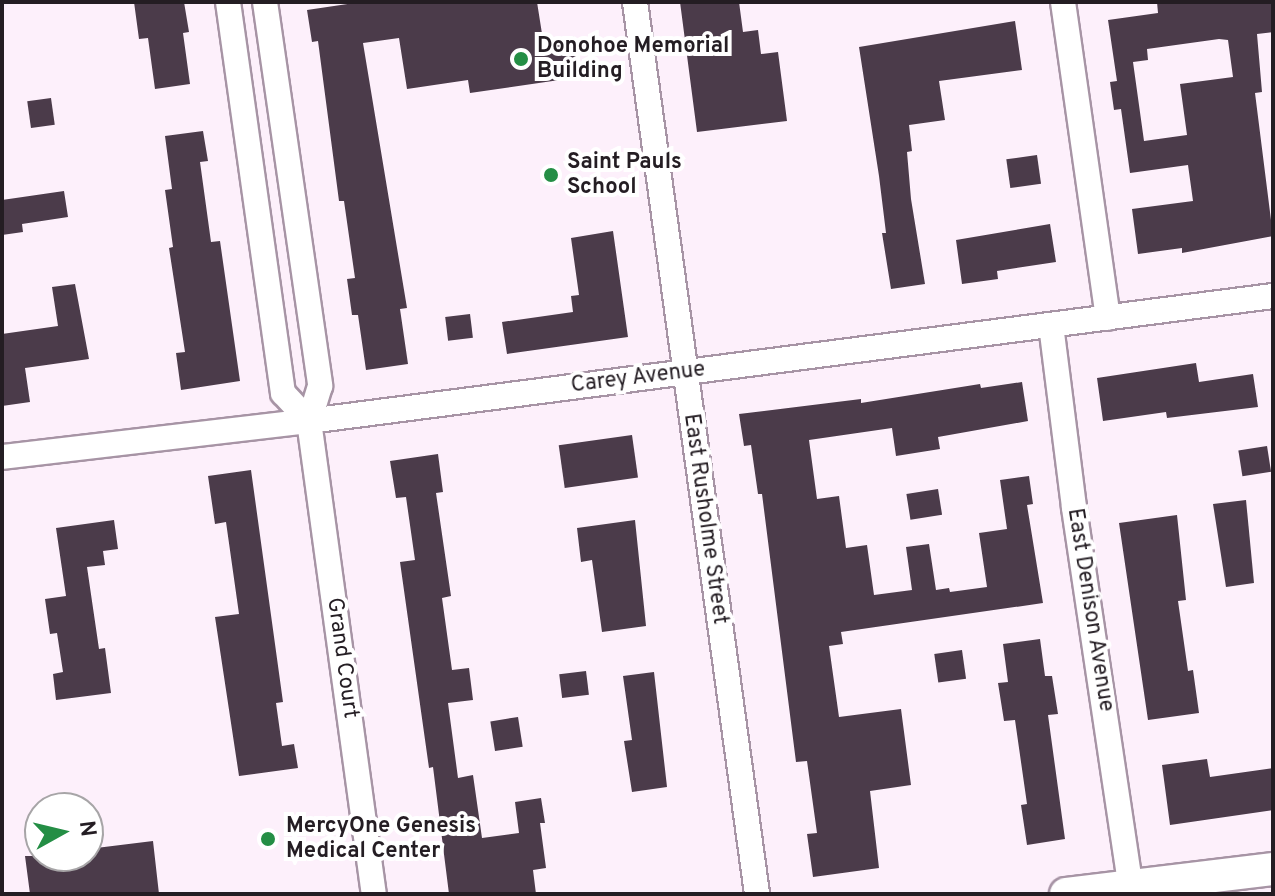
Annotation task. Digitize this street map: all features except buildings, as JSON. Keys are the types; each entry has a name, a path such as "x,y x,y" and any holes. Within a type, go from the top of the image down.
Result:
{"street":[{"path":"228,2 283,393 309,421"},
{"name":"Grand Court","path":"265,2 320,386 309,421 374,894"},
{"name":"East Rusholme Street","path":"635,2 757,894"},
{"path":"1063,2 1108,318"},
{"name":"Carey Avenue","path":"2,457 309,421 1273,296"},
{"name":"East Denison Avenue","path":"1051,325 1074,508 1132,890"},
{"path":"1066,894 1132,890 1273,869"}],"place":[{"name":"Donohoe Memorial Building","path":"521,59"},
{"name":"Saint Pauls School","path":"551,175"},
{"name":"MercyOne Genesis Medical Center","path":"268,839"}]}
